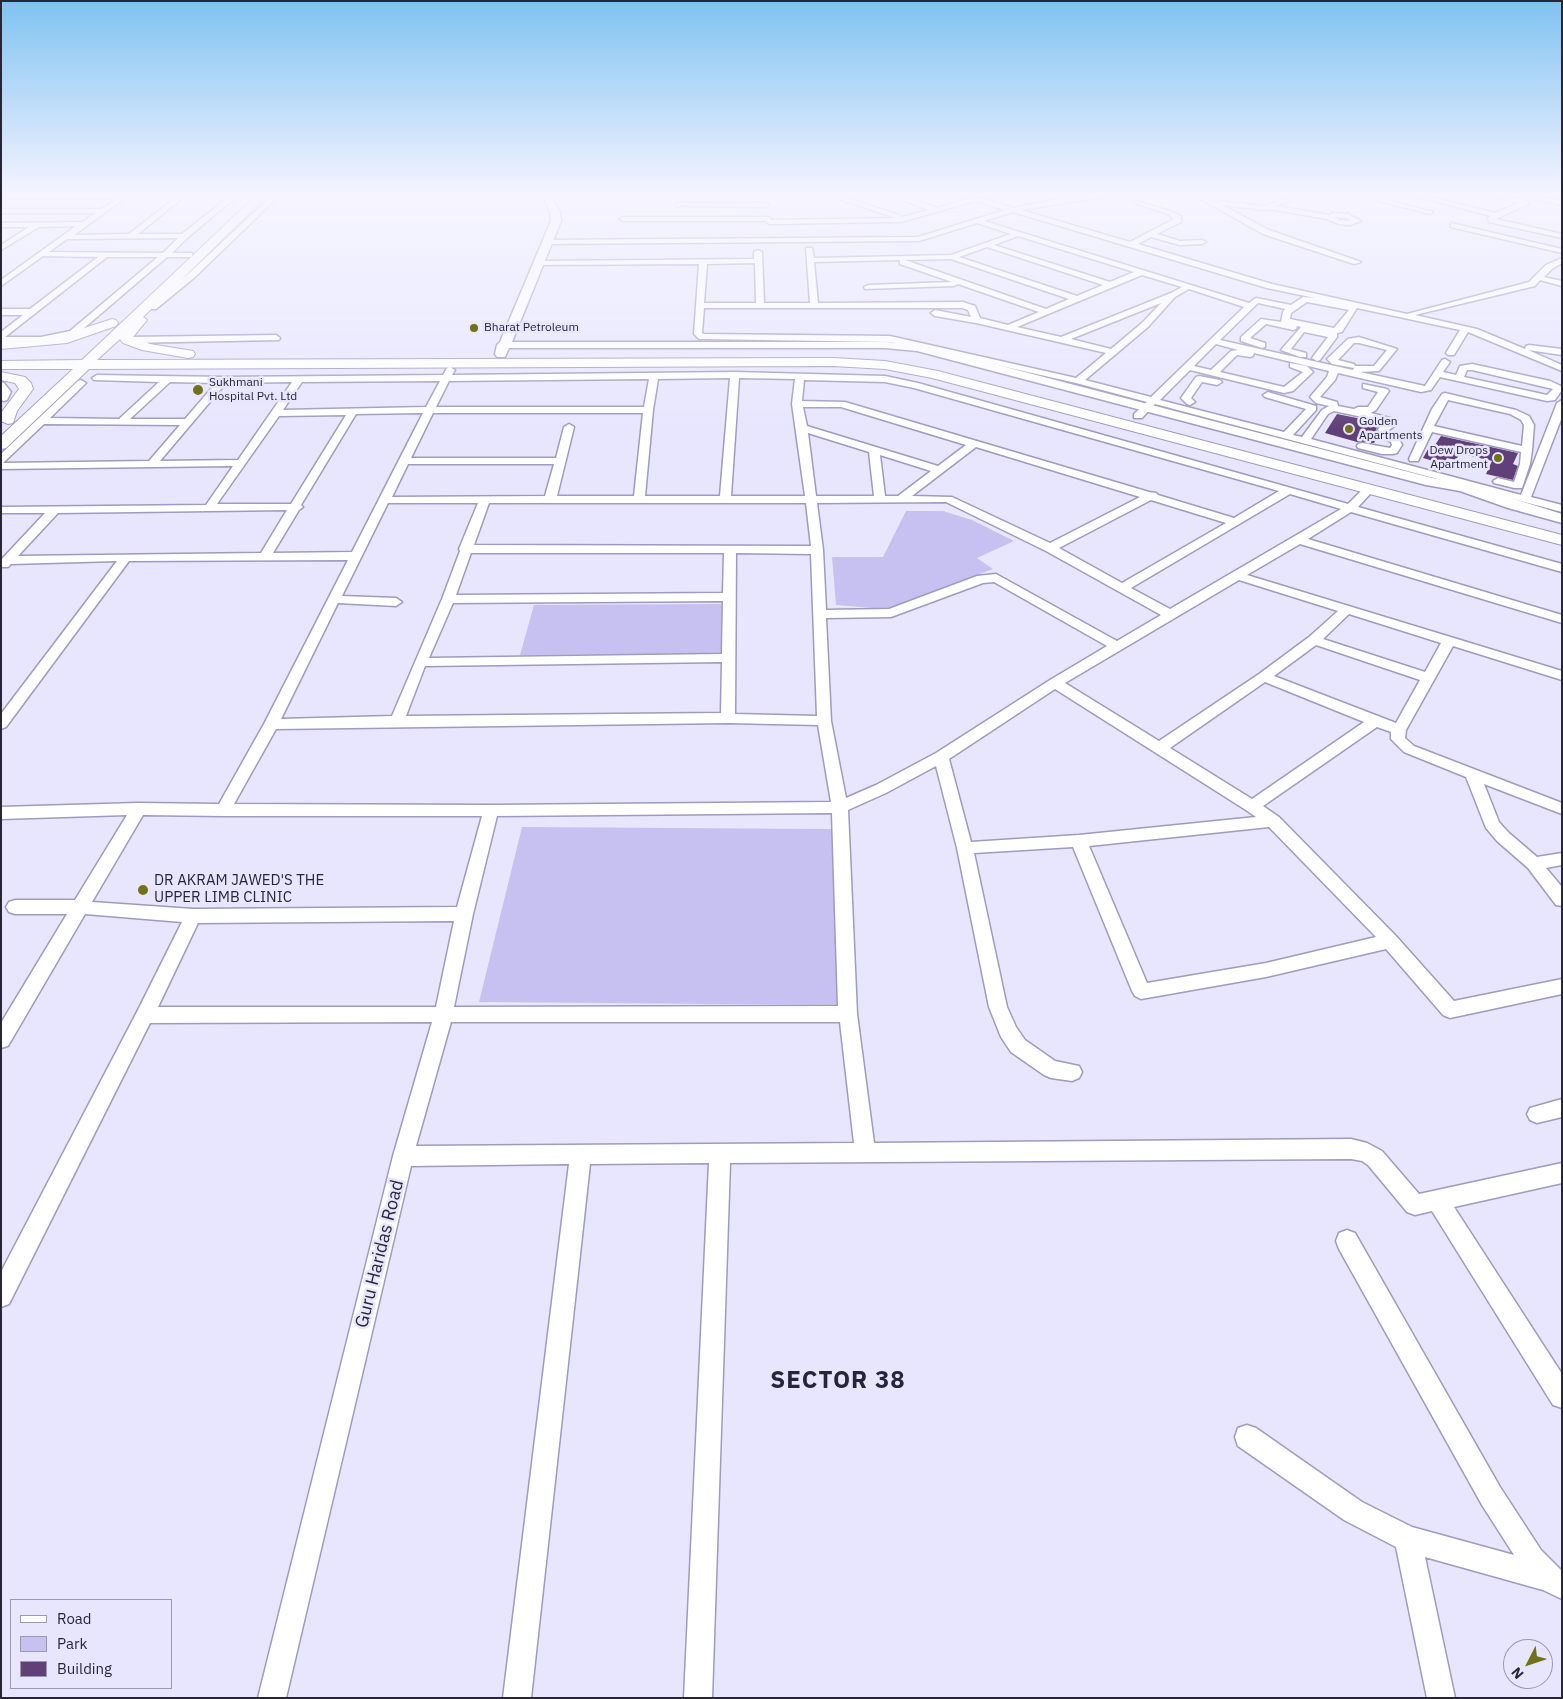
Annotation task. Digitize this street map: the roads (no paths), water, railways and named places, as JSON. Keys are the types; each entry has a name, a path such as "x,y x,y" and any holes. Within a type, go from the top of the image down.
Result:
{"main road":[{"path":"1,445 57,392 112,324 171,271"},
{"path":"96,355 185,271"},
{"path":"153,303 126,338 147,347 188,354"},
{"path":"1,345 62,340 112,324"},
{"path":"57,392 98,378 502,350 667,358 885,364 933,374 1562,540"},
{"path":"392,359 456,363 834,352 894,355 1146,409 1562,528"},
{"path":"1,365 68,365 96,355 188,354 367,360"},
{"path":"1,355 82,360 169,372"},
{"path":"5,423 68,365"},
{"path":"1,376 20,380 24,383 26,389 11,409 5,423"}],"street":[{"path":"1,284 17,271"},
{"path":"1,338 84,271"},
{"path":"1,338 48,340 73,333 146,271"},
{"path":"153,303 196,271"},
{"path":"535,271 502,350 719,343 902,346 930,351 1431,482 1525,499 1562,509"},
{"path":"703,271 698,334 702,337 890,339 1078,381 1146,409 1187,406 1413,464 1518,486 1525,464 1529,425 1525,418 1513,412 1444,396 1413,464"},
{"path":"758,271 760,306"},
{"path":"811,271 814,305"},
{"path":"868,286 902,271"},
{"path":"905,271 967,283"},
{"path":"905,271 967,283 1047,312"},
{"path":"995,271 1077,299"},
{"path":"1067,271 1110,285"},
{"path":"1220,271 1270,286 1406,315 1490,336 1562,368"},
{"path":"1406,315 1526,286 1532,284 1546,271"},
{"path":"1010,327 1141,272 1253,303 1290,310 1306,299 1354,309 1339,330 1334,331 1285,321 1290,310"},
{"path":"867,278 873,305"},
{"path":"1540,278 1562,284"},
{"path":"1064,340 1174,295 1189,286"},
{"path":"1146,409 1212,341 1270,286"},
{"path":"1078,381 1145,325 1174,295"},
{"path":"701,306 892,305 1010,327 1113,352"},
{"path":"1,312 32,312"},
{"path":"1264,321 1294,328 1271,351 1244,339 1264,321"},
{"path":"1314,362 1334,336 1302,329 1285,350 1314,362 1333,374 1384,392 1369,411 1316,398 1315,396 1333,374"},
{"path":"1451,353 1465,329"},
{"path":"128,340 276,338"},
{"path":"1351,374 1359,368 1376,369 1394,349 1356,340 1351,341 1332,359 1335,362 1359,368"},
{"path":"1212,341 1271,351 1314,362"},
{"path":"1512,346 1562,352"},
{"path":"1188,367 1213,373 1284,390 1290,390 1308,370 1240,352 1234,353 1213,373"},
{"path":"1333,374 1351,374 1421,389 1428,388 1445,362"},
{"path":"223,810 270,724 446,378 456,363"},
{"path":"1438,374 1547,398 1552,398 1558,388 1550,384 1472,367 1462,368 1459,378"},
{"path":"122,421 169,372 223,380 735,375 865,377 903,382 1562,568"},
{"path":"725,500 735,375"},
{"path":"639,500 648,410 654,376"},
{"path":"800,377 797,404 802,428 817,550 824,721 840,807 848,1014 866,1152"},
{"path":"210,507 300,378"},
{"path":"1187,406 1186,398 1201,378 1313,408 1289,433"},
{"path":"152,464 190,422 223,380"},
{"path":"1,460 82,382"},
{"path":"1,385 6,392 2,399"},
{"path":"1525,499 1559,419 1562,403"},
{"path":"797,404 842,404 1236,522"},
{"path":"1340,408 1391,420 1393,422 1383,429 1383,432 1395,440 1397,445 1393,451 1382,451 1307,438 1328,409 1340,408"},
{"path":"277,413 430,410 648,410"},
{"path":"265,556 353,411"},
{"path":"43,421 190,422"},
{"path":"550,500 569,427"},
{"path":"802,428 939,470"},
{"path":"1428,428 1527,450"},
{"path":"901,499 975,443"},
{"path":"874,449 880,499"},
{"path":"405,461 559,461"},
{"path":"1,466 242,463"},
{"path":"1413,464 1488,492 1507,503 1562,519"},
{"path":"1,812 138,809 491,811 840,807 882,790 941,757 1055,683 1351,508 1368,490"},
{"path":"1122,588 1288,491"},
{"path":"1050,548 1152,496"},
{"path":"385,500 948,499 1050,548 1171,615"},
{"path":"397,720 448,599 465,549 485,500"},
{"path":"1,510 296,507"},
{"path":"5,564 54,510"},
{"path":"1297,539 1562,619"},
{"path":"465,549 817,550"},
{"path":"728,718 730,550"},
{"path":"5,564 126,556 355,556"},
{"path":"1,724 126,556"},
{"path":"1236,575 1562,676"},
{"path":"820,614 891,613 981,579 996,578 1118,647"},
{"path":"448,599 729,597"},
{"path":"333,599 396,602"},
{"path":"1160,748 1264,677 1314,640 1347,609"},
{"path":"1314,640 1429,678"},
{"path":"1449,641 1399,730 1398,739 1409,749 1562,809"},
{"path":"420,662 728,658"},
{"path":"1264,677 1374,722 1399,730"},
{"path":"1055,683 1273,821 1390,941 1450,1010 1562,986"},
{"path":"270,724 397,720 728,718 824,721"},
{"path":"1252,806 1374,722"},
{"path":"941,757 965,848 998,1007 1008,1030 1018,1046 1051,1069 1072,1072"},
{"path":"1472,774 1492,824 1503,837 1534,864 1562,900"},
{"path":"1,1040 78,907 138,809"},
{"name":"Guru Haridas Road","path":"272,1698 403,1156 443,1016 464,914 491,811"},
{"path":"965,848 1079,841 1273,821"},
{"path":"1079,841 1140,991 1266,970 1390,941"},
{"path":"1534,864 1562,859"},
{"path":"15,907 78,907 192,916 464,914"},
{"path":"1,1296 145,1015 192,916"},
{"path":"145,1015 848,1014"},
{"path":"1537,1114 1562,1108"},
{"path":"403,1156 1351,1149 1367,1153 1375,1158 1415,1205 1562,1173"},
{"path":"698,1698 720,1153"},
{"path":"517,1698 581,1154"},
{"path":"1438,1201 1562,1396"},
{"path":"1347,1241 1491,1496 1519,1541 1555,1582"},
{"path":"1247,1437 1353,1511 1408,1539 1555,1582"},
{"path":"1408,1539 1441,1698"}],"place":[{"name":"Bharat Petroleum","path":"474,328"},
{"name":"Sukhmani Hospital Pvt. Ltd","path":"198,390"},
{"name":"Golden Apartments","path":"1349,429"},
{"name":"Dew Drops Apartment","path":"1498,458"},
{"name":"DR AKRAM JAWED'S THE UPPER LIMB CLINIC","path":"143,890"}],"district":[{"name":"SECTOR 38","path":"838,1381"}]}
